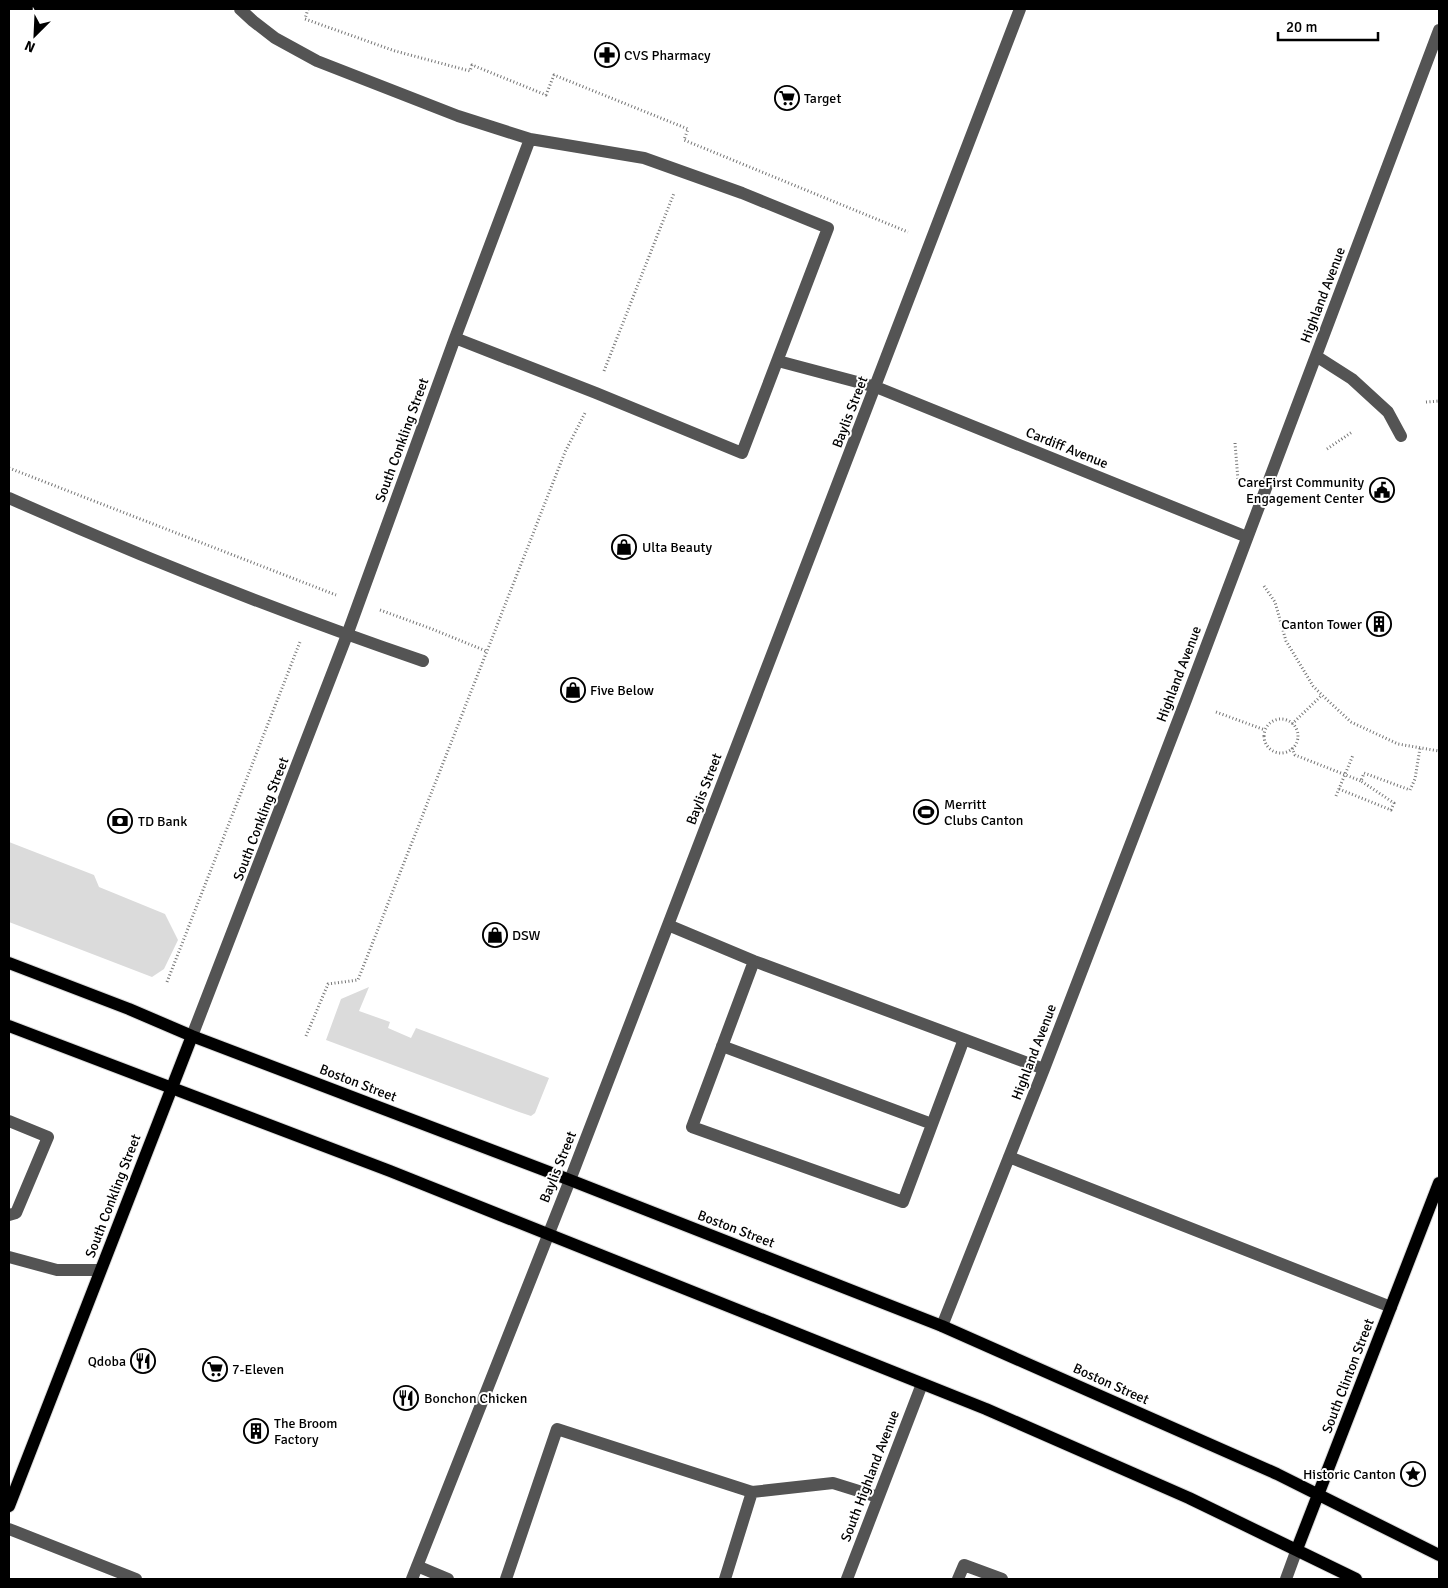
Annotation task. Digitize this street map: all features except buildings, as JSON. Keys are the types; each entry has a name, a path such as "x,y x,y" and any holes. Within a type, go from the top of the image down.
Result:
{"main road":[{"name":"Boston Street","path":"9,963 129,1009 192,1036 570,1180 942,1326 1278,1474 1439,1555"},
{"path":"9,1026 548,1234 986,1409 1180,1494 1356,1579"},
{"name":"South Conkling Street","path":"9,1506 192,1036"},
{"name":"South Clinton Street","path":"1297,1549 1439,1183"}],"street":[{"path":"240,9 275,38 317,61 458,116 530,139 644,158 742,193 828,228 742,452 454,338"},
{"name":"Baylis Street","path":"412,1579 570,1180 876,387 929,241 1020,9"},
{"name":"Highland Avenue","path":"942,1326 1044,1069 1439,30"},
{"name":"South Conkling Street","path":"192,1036 347,635 454,338 530,139"},
{"path":"1316,356 1352,379 1388,412 1401,436"},
{"name":"Cardiff Avenue","path":"778,361 876,387 1247,537"},
{"path":"9,498 99,538 312,622 423,661"},
{"path":"668,925 754,961 1044,1069"},
{"path":"754,961 692,1128 903,1202 964,1039"},
{"path":"722,1046 932,1124"},
{"path":"9,1121 48,1137 16,1213 9,1215"},
{"path":"1009,1157 1391,1307"},
{"path":"9,1257 57,1270 100,1270"},
{"name":"South Highland Avenue","path":"847,1579 922,1384"},
{"path":"506,1579 557,1429 752,1492 833,1483 878,1497"},
{"path":"725,1579 752,1492"},
{"path":"9,1529 136,1579"},
{"name":"South Clinton Street","path":"1286,1579 1297,1549"},
{"path":"958,1579 964,1565 1002,1579"},
{"path":"417,1566 448,1579"}],"path":[{"path":"308,9 305,19 395,51 470,71 472,65 546,95 554,75 688,129 684,140 929,241"},
{"path":"306,1036 328,984 358,980 565,452 596,393 682,172 698,145"},
{"path":"1426,402 1439,400"},
{"path":"1327,449 1352,432"},
{"path":"1236,443 1238,480"},
{"path":"9,468 486,651"},
{"path":"1264,586 1275,602 1286,641 1313,686 1322,695 1351,722 1398,744 1439,751"},
{"path":"167,982 297,646 330,592"},
{"path":"1292,724 1322,695"},
{"path":"1216,712 1265,730"},
{"path":"1282,719 1292,724 1297,733 1295,744 1292,748 1282,752 1271,750 1265,741 1265,730 1272,722 1282,719"},
{"path":"1292,748 1294,755 1361,781 1394,803 1391,810 1339,789"},
{"path":"1361,781 1364,773 1410,790 1415,779 1420,748"},
{"path":"1336,796 1354,754"}],"shaded area":[{"path":"9,842 94,875 99,887 165,914 178,940 164,969 152,977 9,922"},
{"path":"369,987 359,1011 390,1022 388,1028 411,1038 416,1028 549,1078 535,1113 531,1116 519,1112 326,1040 341,999"}],"place":[{"name":"CVS Pharmacy","path":"607,55"},
{"name":"Target","path":"787,98"},
{"name":"CareFirst Community Engagement Center","path":"1382,490"},
{"name":"Ulta Beauty","path":"624,547"},
{"name":"Canton Tower","path":"1379,624"},
{"name":"Five Below","path":"573,690"},
{"name":"Merritt Clubs Canton","path":"926,812"},
{"name":"TD Bank","path":"120,821"},
{"name":"DSW","path":"495,935"},
{"name":"Qdoba","path":"143,1361"},
{"name":"7-Eleven","path":"215,1369"},
{"name":"Bonchon Chicken","path":"406,1398"},
{"name":"The Broom Factory","path":"256,1431"},
{"name":"Historic Canton","path":"1413,1474"}]}
